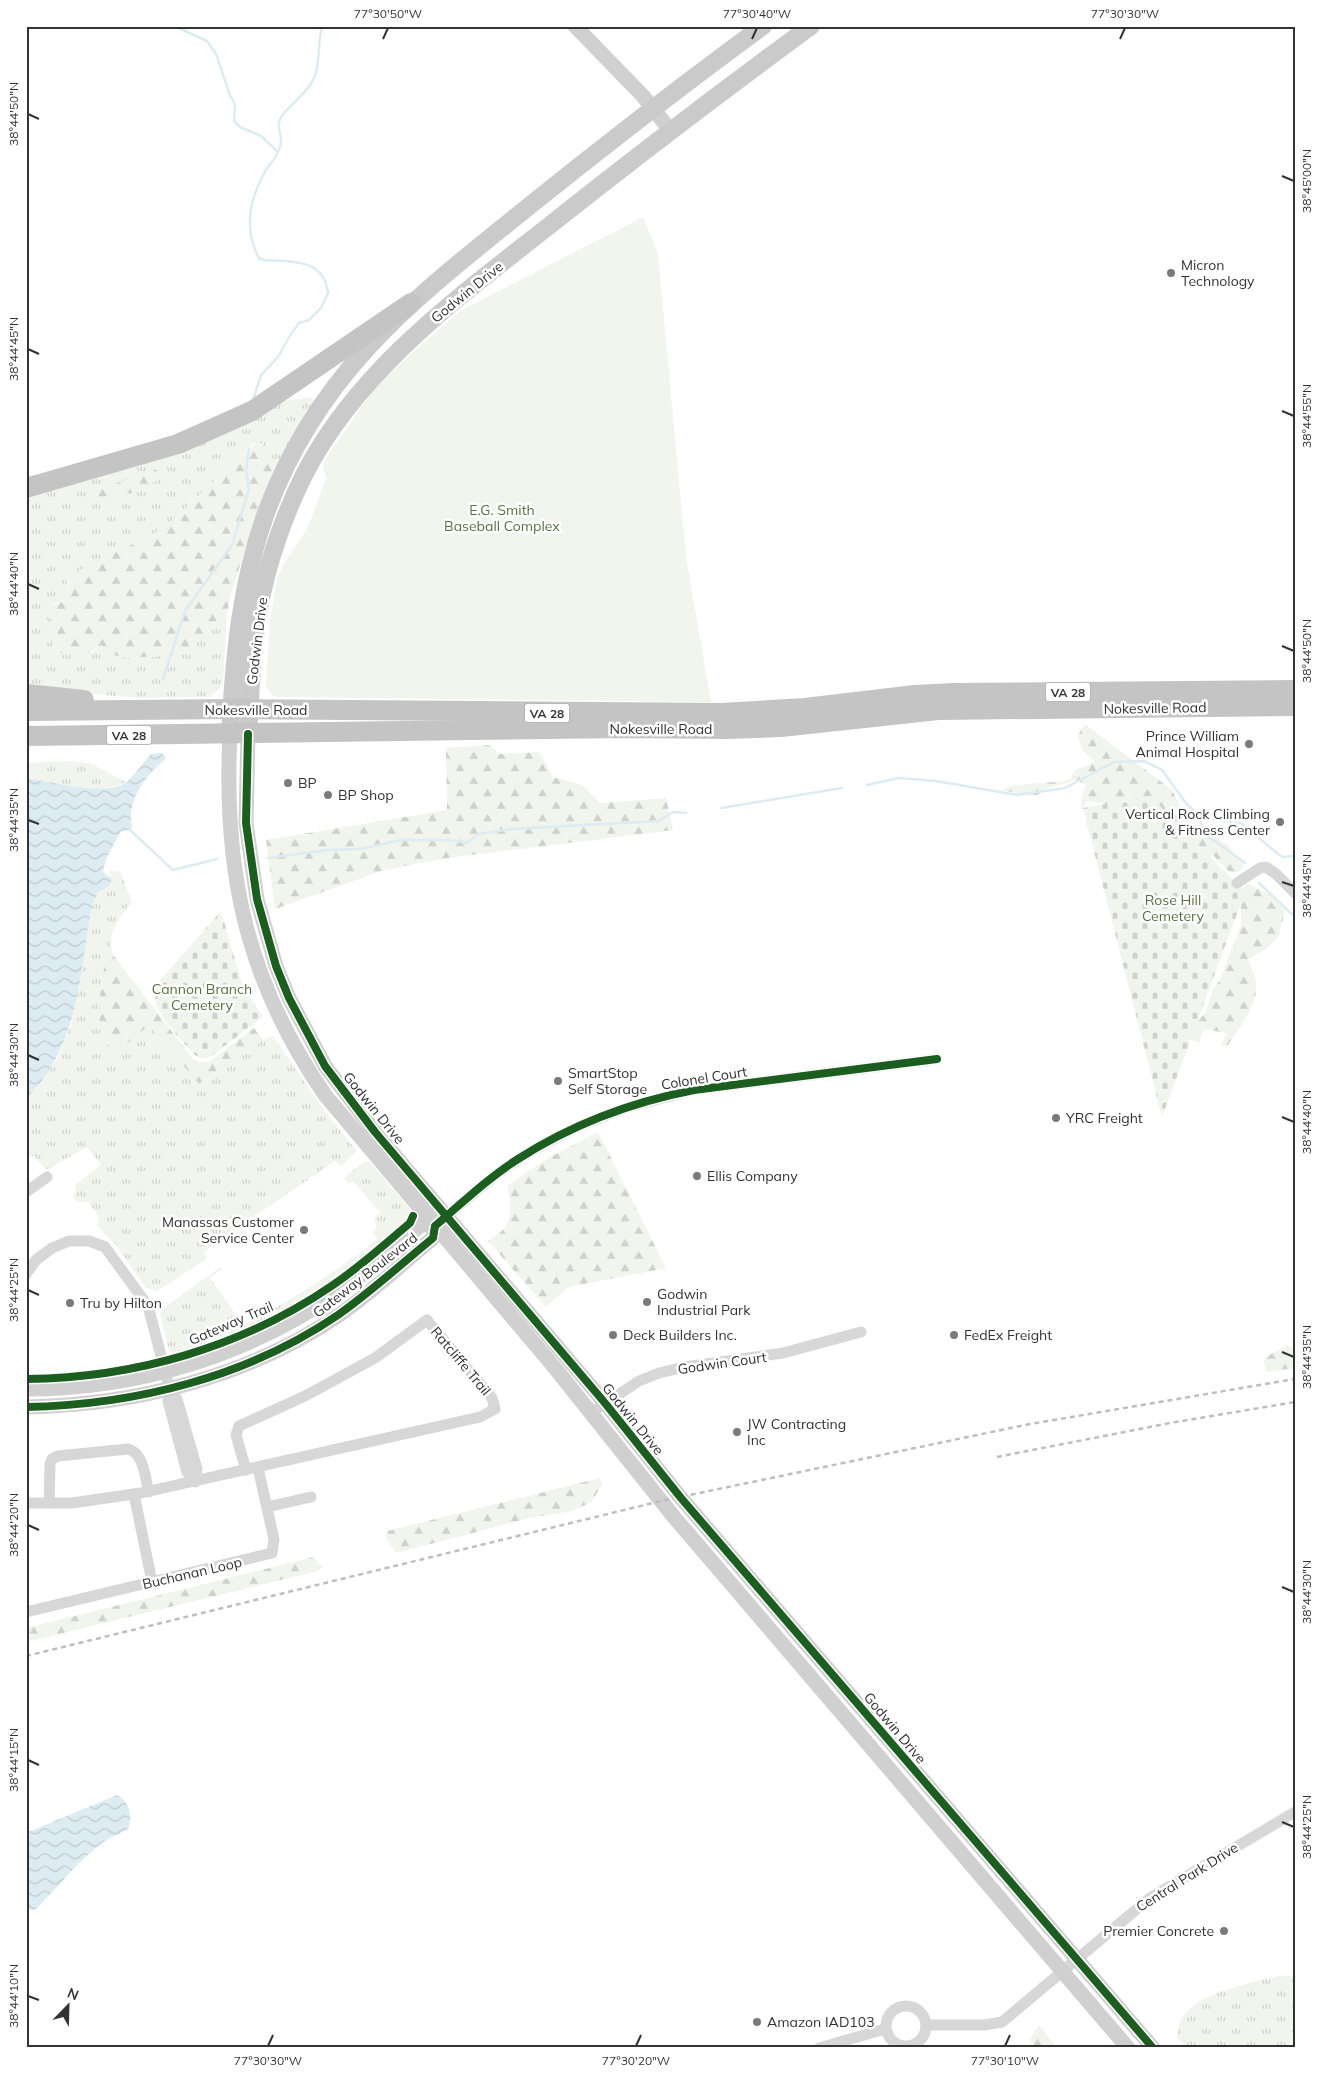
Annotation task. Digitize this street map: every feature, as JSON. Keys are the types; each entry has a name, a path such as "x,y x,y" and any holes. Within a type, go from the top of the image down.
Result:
{"highway":[{"path":"26,488 178,444 252,412 412,303"},
{"name":"Nokesville Road","path":"26,711 241,709 721,713 805,708 915,695 954,693 1295,690"},
{"path":"26,694 76,699 137,710"},
{"name":"Nokesville Road","path":"26,736 625,728 727,729 781,727 938,710 1295,706"}],"main road":[{"name":"Godwin Drive","path":"241,709 238,620 245,586 266,513 282,476 305,432 336,384 364,350 412,303 653,109 763,26"},
{"name":"Godwin Drive","path":"239,734 241,709 271,560 286,515 304,475 339,417 381,367 405,344 530,240 670,130 811,26"}],"street":[{"path":"574,26 653,109 670,130"},
{"name":"Godwin Drive","path":"239,734 246,790 249,857 264,930 289,998 314,1048 330,1074 375,1132 698,1517 1153,2048"},
{"name":"Godwin Drive","path":"239,734 228,806 234,874 251,946 273,1006 308,1071 325,1095 591,1414 674,1517 1128,2048"},
{"path":"1237,883 1260,868 1266,867 1295,893"},
{"path":"273,1006 289,998"},
{"name":"Colonel Court","path":"447,1216 494,1176 522,1157 577,1128 628,1107 694,1090 937,1059"},
{"path":"26,1192 47,1177"},
{"name":"Gateway Boulevard","path":"26,1407 102,1402 170,1391 222,1372 302,1337 339,1314 433,1238 435,1226 447,1216"},
{"name":"Gateway Boulevard","path":"26,1389 119,1382 164,1372 233,1350 276,1330 337,1293 371,1268 422,1224 435,1226"},
{"path":"26,1274 36,1260 52,1248 69,1241 89,1240 105,1247 148,1306 170,1391 168,1401 187,1472 195,1482"},
{"name":"Ratcliffe Trail","path":"26,1503 72,1503 149,1492 480,1418 495,1410 492,1398 427,1320 375,1358 305,1396 239,1426 236,1435 246,1470"},
{"name":"Godwin Court","path":"591,1414 604,1403 639,1381 659,1373 684,1367 783,1353 861,1332"},
{"path":"49,1503 50,1464 52,1459 58,1456 128,1449 134,1451 140,1458 149,1492"},
{"name":"Buchanan Loop","path":"26,1612 272,1553 274,1539 258,1468"},
{"path":"134,1494 152,1582"},
{"path":"267,1507 311,1497"},
{"name":"Central Park Drive","path":"926,2025 984,2025 1002,2022 1150,1898 1295,1812"},
{"path":"905,2006 911,2007 922,2014 926,2025 923,2038 918,2043 905,2047 892,2041 886,2029 888,2015 893,2010 905,2006"},
{"path":"818,2048 886,2029"}],"green space":[{"name":"E.G. Smith Baseball Complex","path":"643,217 658,254 686,557 711,702 277,697 271,694 266,687 270,620 277,579 283,566 308,527 326,479 323,467 326,458 379,382 460,311"},
{"path":"311,397 314,401 275,468 263,444 254,443 170,523 154,534 66,579 69,590 67,600 53,604 92,653 101,645 114,655 126,658 177,655 186,652 227,614 223,682 220,688 210,697 135,698 26,687 26,493 282,401"},
{"path":"258,442 263,444 275,468 257,512 230,597 227,614 186,652 177,655 126,658 114,655 101,645 90,652 80,655 56,652 53,646 49,607 67,600 69,590 67,576 154,534 170,523 236,460"},
{"path":"154,469 160,472 163,478 131,493 103,499 98,497 99,490"},
{"path":"1085,724 1172,790 1184,814 1190,821 1229,847 1244,866 1240,871 1232,872 1228,870 1214,856 1211,855 1209,859 1129,800 1106,804 1087,801 1082,809 1081,799 1086,785 1077,780 1048,788 1037,795 1029,796 1002,790 1015,785 1071,779 1073,771 1095,762 1084,752 1079,741 1078,735"},
{"path":"489,745 501,754 540,752 553,777 582,785 600,803 666,798 673,830 447,858 384,870 275,909 266,840 447,810 446,748"},
{"path":"70,761 92,764 126,782 102,788 89,788 26,779 26,763"},
{"name":"Rose Hill Cemetery","path":"1150,796 1245,892 1162,1117 1083,808"},
{"path":"109,871 120,872 132,902 118,920 112,934 111,949 114,956 106,958 99,1019 120,1050 149,1025 199,1084 263,1040 273,1036 326,1113 357,1151 341,1166 335,1161 203,1252 207,1258 205,1260 156,1292 146,1288 116,1245 97,1226 99,1216 88,1202 78,1202 74,1198 76,1184 101,1165 87,1147 46,1170 34,1156 26,1156 26,1099 57,1059 71,1025 92,906 98,892 112,879"},
{"path":"1248,884 1270,894 1285,910 1279,935 1267,948 1249,959 1255,976 1256,991 1247,1015 1228,1045 1221,1046 1226,1033 1204,1029 1199,1043 1191,1040 1197,1022 1206,1012 1213,989 1220,980 1241,925 1241,895 1245,885"},
{"name":"Cannon Branch Cemetery","path":"221,911 242,984 263,1017 210,1057 200,1058 195,1055 166,1022 156,1003 155,993 157,984"},
{"path":"114,956 192,1058 200,1062 209,1062 254,1028 263,1040 199,1084 149,1025 120,1050 109,1046 102,1036 99,1014 102,977 106,958"},
{"path":"598,1132 666,1268 569,1287 546,1307 488,1241 496,1236 507,1224 511,1211 507,1186 545,1160"},
{"path":"365,1161 370,1162 410,1209 411,1217 407,1223 341,1275 271,1318 197,1350 186,1353 175,1352 174,1355 169,1350 160,1314 162,1309 219,1268 223,1268 210,1278 243,1325 312,1286 377,1239 373,1234 377,1226 374,1218 380,1213 353,1181 348,1184 344,1178"},
{"path":"1287,1346 1295,1348 1295,1368 1267,1372 1263,1361 1271,1354"},
{"path":"600,1478 602,1484 592,1502 572,1511 530,1518 396,1553 386,1538 387,1531"},
{"path":"314,1557 321,1567 318,1571 26,1642 26,1628"},
{"path":"1278,1976 1295,1976 1295,2048 1185,2048 1177,2036 1179,2024 1187,2011 1197,2003 1210,1996 1239,1986"},
{"path":"1039,2025 1057,2048 1035,2048 1030,2040"}],"water":[{"path":"162,753 166,758 145,780 135,797 132,806 132,826 130,830 121,831 106,859 103,872 112,879 109,886 98,892 92,906 74,1008 58,1055 44,1077 26,1099 26,779 77,787 116,787 125,783 151,754"},
{"path":"117,1795 125,1801 129,1810 130,1824 128,1829 105,1841 89,1854 36,1909 26,1909 26,1833"}],"waterway":[{"path":"174,26 207,41 216,54 235,104 234,121 240,127 261,136 278,152"},
{"path":"253,400 261,375 278,357 299,323 309,320 321,308 328,293 325,281 313,267 294,262 259,258 254,247 250,225 250,213 260,180 280,147 279,120 314,79 322,26"},
{"path":"163,679 185,611 232,545 249,489 246,471 249,449"},
{"path":"867,785 898,778 936,781 1017,795 1065,788 1114,762 1144,761 1162,770 1185,802 1197,814 1210,819 1241,823 1278,854 1283,857 1295,856"},
{"path":"721,808 842,788"},
{"path":"268,858 328,850 361,849 401,840 450,840 467,843 478,834 512,829 659,821 673,812 686,813"},
{"path":"1198,814 1205,834 1245,863"},
{"path":"130,830 173,870 217,859"},
{"path":"1259,883 1295,917"}],"railway":[{"path":"26,1656 661,1501 1030,1424 1295,1379"},
{"path":"997,1457 1170,1423 1295,1402"}],"cycle path":[{"path":"248,734 246,823 257,899 276,966 289,998 325,1066 375,1132 605,1403 681,1498 1153,2048"},
{"path":"26,1407 108,1400 189,1384 228,1371 303,1337 361,1298 433,1238 435,1226 496,1174 538,1147 603,1116 648,1101 694,1090 937,1059"},
{"name":"Gateway Trail","path":"26,1379 107,1373 187,1355 225,1342 262,1326 298,1307 333,1285 363,1263 410,1223 413,1216"}],"place":[{"name":"Micron Technology","path":"1171,273"},
{"name":"Prince William Animal Hospital","path":"1249,744"},
{"name":"BP","path":"288,783"},
{"name":"BP Shop","path":"328,795"},
{"name":"Vertical Rock Climbing & Fitness Center","path":"1280,822"},
{"name":"SmartStop Self Storage","path":"558,1081"},
{"name":"YRC Freight","path":"1056,1118"},
{"name":"Ellis Company","path":"697,1176"},
{"name":"Manassas Customer Service Center","path":"304,1230"},
{"name":"Godwin Industrial Park","path":"647,1302"},
{"name":"Tru by Hilton","path":"70,1303"},
{"name":"Deck Builders Inc.","path":"613,1335"},
{"name":"FedEx Freight","path":"954,1335"},
{"name":"JW Contracting Inc","path":"737,1432"},
{"name":"Premier Concrete","path":"1224,1931"},
{"name":"Amazon IAD103","path":"757,2022"}]}
